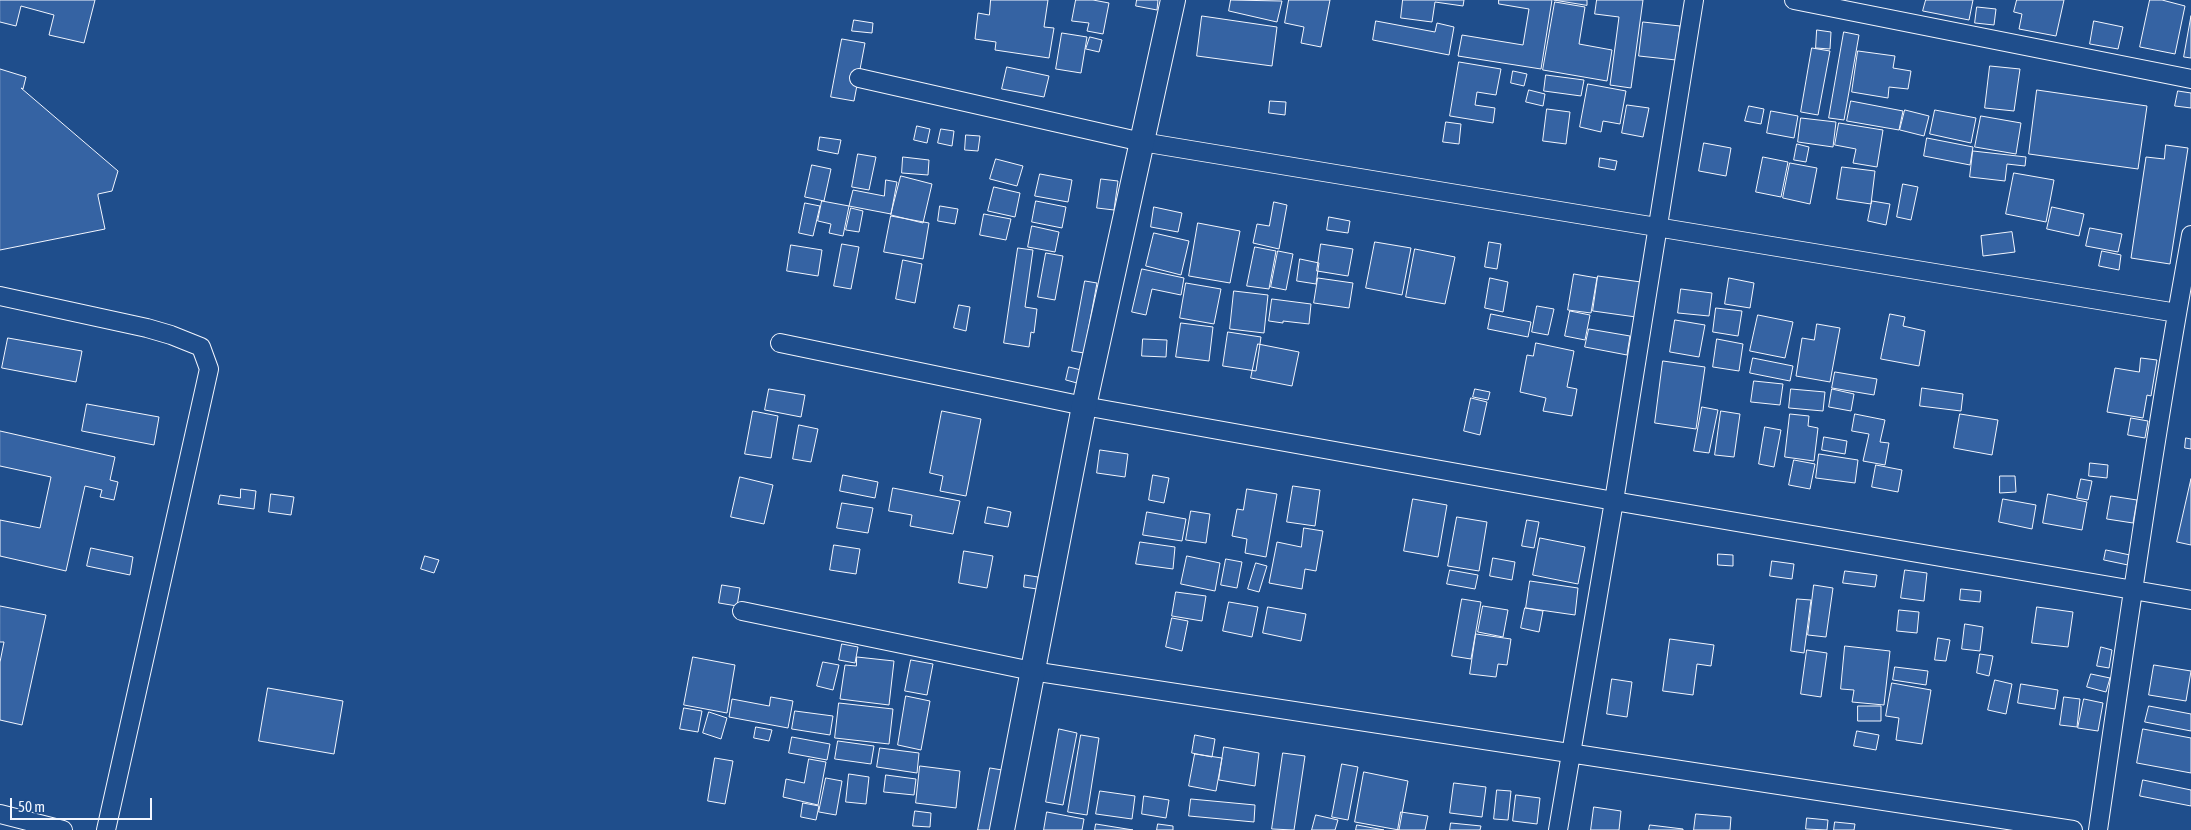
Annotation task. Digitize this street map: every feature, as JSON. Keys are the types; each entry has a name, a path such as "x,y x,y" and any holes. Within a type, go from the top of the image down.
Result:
{"street":[{"path":"1002,830 1084,406 1173,0"},
{"path":"1558,830 1614,501 1656,227 1694,0"},
{"path":"1794,0 2191,79"},
{"path":"859,78 1142,142 2177,313"},
{"path":"2098,830 2133,590 2191,235"},
{"path":"0,296 171,334 201,347 209,369 106,830"},
{"path":"780,343 1084,406 1614,501 2191,600"},
{"path":"742,611 1032,671 1570,755 2073,830"},
{"path":"0,814 63,830"}],"building":[{"path":"0,0 95,0 84,43 49,35 54,15 21,6 16,26 0,22"},
{"path":"991,0 1048,0 1044,27 1054,28 1049,58 995,50 996,42 975,39 978,13 989,15"},
{"path":"1076,0 1093,0 1109,3 1103,34 1087,31 1089,23 1072,21"},
{"path":"1137,0 1158,0 1157,10 1136,6"},
{"path":"1231,0 1282,1 1277,22 1229,11"},
{"path":"1289,0 1330,0 1321,47 1301,43 1304,27 1285,23"},
{"path":"1403,0 1464,0 1463,6 1435,2 1432,22 1401,18"},
{"path":"1499,0 1552,0 1541,69 1458,56 1462,35 1523,45 1529,9 1499,4"},
{"path":"1554,0 1587,0 1587,5"},
{"path":"1597,0 1643,0 1631,88 1610,85 1619,17 1595,14"},
{"path":"1926,0 1973,0 1969,20 1923,11"},
{"path":"2017,0 2064,0 2056,36 2019,29 2022,14 2014,12"},
{"path":"2150,0 2162,0 2185,6 2175,54 2140,47"},
{"path":"1555,2 1585,7 1579,44 1612,50 1607,81 1543,70"},
{"path":"1977,7 1996,9 1994,25 1975,23"},
{"path":"1202,16 1277,27 1272,66 1197,56"},
{"path":"2191,16 2191,58 2184,57"},
{"path":"854,20 873,23 872,33 852,31"},
{"path":"1376,21 1435,32 1437,23 1454,27 1449,55 1373,40"},
{"path":"2094,21 2123,27 2118,49 2090,44"},
{"path":"1643,22 1680,26 1676,60 1639,56"},
{"path":"1817,30 1831,32 1830,49 1816,48"},
{"path":"1844,32 1859,35 1844,120 1829,118"},
{"path":"1062,33 1087,37 1081,73 1056,69"},
{"path":"1090,37 1102,40 1099,52 1086,49"},
{"path":"842,39 865,43 854,101 831,97"},
{"path":"1812,48 1830,51 1818,115 1801,112"},
{"path":"1858,51 1895,56 1893,68 1911,71 1908,89 1889,87 1888,98 1852,92"},
{"path":"1459,62 1501,69 1496,95 1477,92 1475,105 1495,108 1493,123 1450,116"},
{"path":"1990,66 2020,69 2014,111 1985,108"},
{"path":"1007,67 1049,76 1044,97 1002,89"},
{"path":"0,69 26,77 23,89 21,88 118,171 112,191 98,194 105,229 0,250"},
{"path":"1513,71 1527,74 1524,86 1511,83"},
{"path":"1546,75 1584,80 1581,96 1544,91"},
{"path":"1588,84 1626,91 1620,124 1603,121 1601,132 1580,127"},
{"path":"1529,90 1545,94 1543,106 1526,102"},
{"path":"2037,90 2147,106 2138,169 2029,154"},
{"path":"2178,91 2191,93 2191,108 2175,106"},
{"path":"1270,101 1286,102 1285,115 1269,113"},
{"path":"1851,101 1903,111 1899,130 1847,121"},
{"path":"1627,105 1649,108 1643,137 1622,133"},
{"path":"1749,106 1764,109 1761,124 1745,121"},
{"path":"1547,109 1570,112 1566,144 1543,141"},
{"path":"1905,110 1929,116 1924,136 1900,130"},
{"path":"1935,110 1976,118 1971,143 1930,134"},
{"path":"1771,111 1798,116 1794,138 1767,133"},
{"path":"1981,116 2021,123 2016,154 1975,147"},
{"path":"1801,118 1836,122 1833,147 1798,142"},
{"path":"1446,122 1461,124 1459,144 1443,142"},
{"path":"1839,123 1883,130 1877,167 1853,163 1856,149 1835,145"},
{"path":"917,126 930,129 927,143 914,140"},
{"path":"941,129 954,131 952,146 938,143"},
{"path":"966,135 980,136 978,151 965,150"},
{"path":"820,137 841,140 838,154 818,150"},
{"path":"1927,138 1973,147 1970,165 1924,156"},
{"path":"1704,143 1731,148 1726,176 1699,171"},
{"path":"1797,144 1809,147 1806,162 1794,160"},
{"path":"2166,145 2188,148 2170,264 2131,258 2146,157 2164,159"},
{"path":"1973,151 2026,157 2025,166 2007,164 2005,181 1970,177"},
{"path":"858,154 876,157 869,190 852,187"},
{"path":"903,157 929,160 928,175 902,173"},
{"path":"1763,157 1788,162 1781,197 1756,192"},
{"path":"1600,158 1617,161 1615,170 1599,167"},
{"path":"996,159 1023,166 1017,186 990,179"},
{"path":"1790,163 1817,168 1810,204 1783,198"},
{"path":"812,165 831,169 824,201 805,197"},
{"path":"1842,167 1875,171 1871,204 1837,199"},
{"path":"2014,173 2054,180 2046,222 2006,214"},
{"path":"1040,174 1072,180 1068,202 1035,196"},
{"path":"901,176 932,184 923,223 891,215"},
{"path":"1101,179 1118,181 1114,210 1097,208"},
{"path":"886,180 897,182 891,214 849,206 853,190 884,196"},
{"path":"1903,184 1918,187 1911,220 1897,217"},
{"path":"994,187 1020,193 1015,217 988,211"},
{"path":"822,201 849,206 843,236 829,233 831,224 818,221"},
{"path":"1036,201 1066,207 1062,228 1032,222"},
{"path":"1872,201 1890,204 1886,225 1868,221"},
{"path":"1274,202 1287,205 1279,249 1253,243 1257,224 1269,226"},
{"path":"805,203 820,206 813,236 799,233"},
{"path":"940,206 958,209 955,224 938,221"},
{"path":"1154,207 1182,213 1178,232 1151,227"},
{"path":"2052,207 2084,214 2079,236 2047,229"},
{"path":"851,208 863,211 859,232 846,230"},
{"path":"984,214 1011,219 1006,240 980,235"},
{"path":"891,216 929,223 923,259 884,252"},
{"path":"1329,217 1350,221 1348,233 1327,230"},
{"path":"1198,223 1240,231 1230,283 1189,276"},
{"path":"1032,226 1059,232 1055,252 1028,247"},
{"path":"2090,228 2122,234 2118,252 2086,246"},
{"path":"2012,232 2015,252 1983,256 1981,236"},
{"path":"1154,233 1189,241 1181,275 1146,266"},
{"path":"1375,242 1411,248 1402,295 1366,288"},
{"path":"1489,242 1501,244 1497,269 1485,267"},
{"path":"842,244 859,247 851,289 834,286"},
{"path":"1321,244 1353,249 1348,276 1317,271"},
{"path":"791,245 822,250 818,276 787,271"},
{"path":"1255,247 1276,251 1269,289 1247,286"},
{"path":"1018,248 1033,250 1025,307 1037,309 1034,333 1031,332 1029,347 1004,343"},
{"path":"1415,249 1455,257 1445,304 1406,297"},
{"path":"1278,251 1293,254 1286,290 1271,287"},
{"path":"2102,251 2121,255 2119,270 2099,266"},
{"path":"1046,253 1063,256 1055,300 1038,297"},
{"path":"1300,259 1319,263 1316,284 1297,281"},
{"path":"903,260 922,264 915,303 896,299"},
{"path":"1142,269 1184,278 1181,295 1152,289 1146,315 1132,312"},
{"path":"1574,274 1597,278 1591,313 1568,310"},
{"path":"1598,276 1641,282 1636,317 1593,311"},
{"path":"1318,278 1353,283 1349,308 1314,303"},
{"path":"1490,278 1508,282 1503,312 1485,308"},
{"path":"1729,278 1754,283 1750,308 1725,304"},
{"path":"1085,281 1097,283 1084,353 1072,351"},
{"path":"1186,283 1221,289 1214,324 1180,318"},
{"path":"1681,289 1712,293 1709,316 1678,313"},
{"path":"1234,291 1268,295 1264,333 1230,329"},
{"path":"1272,299 1311,304 1309,324 1269,321"},
{"path":"959,305 970,307 966,331 954,328"},
{"path":"1537,306 1554,309 1548,335 1532,332"},
{"path":"1716,308 1742,311 1738,336 1713,332"},
{"path":"1570,311 1590,315 1585,340 1565,336"},
{"path":"1491,314 1531,322 1528,337 1488,329"},
{"path":"1890,314 1905,317 1903,326 1925,331 1919,366 1881,359"},
{"path":"1758,315 1793,322 1785,358 1750,351"},
{"path":"1675,320 1705,325 1699,357 1670,352"},
{"path":"1181,323 1213,327 1209,361 1176,357"},
{"path":"1817,324 1840,328 1830,382 1796,376 1802,338 1814,340"},
{"path":"1589,329 1630,336 1627,355 1585,347"},
{"path":"1228,332 1261,337 1256,371 1223,366"},
{"path":"8,338 82,351 76,382 2,368"},
{"path":"1143,339 1167,340 1166,357 1142,356"},
{"path":"1717,339 1743,344 1739,371 1713,367"},
{"path":"1536,343 1574,351 1567,387 1577,389 1572,416 1543,411 1546,398 1520,392 1527,355 1533,356"},
{"path":"1258,344 1299,352 1292,386 1251,378"},
{"path":"1753,358 1793,366 1790,381 1750,373"},
{"path":"2141,358 2157,360 2151,396 2147,395 2143,418 2107,412 2115,368 2139,372"},
{"path":"1663,361 1705,367 1696,429 1655,423"},
{"path":"1069,367 1081,370 1077,383 1066,380"},
{"path":"1835,372 1877,379 1874,395 1832,388"},
{"path":"1754,381 1783,384 1780,405 1751,402"},
{"path":"1922,388 1963,394 1961,411 1920,406"},
{"path":"769,389 805,395 801,417 765,410"},
{"path":"1475,389 1490,392 1488,400 1473,397"},
{"path":"1791,389 1825,392 1823,411 1789,408"},
{"path":"1832,389 1854,394 1851,411 1829,407"},
{"path":"1471,398 1487,402 1480,435 1464,431"},
{"path":"87,404 159,417 154,445 82,431"},
{"path":"1702,407 1718,410 1709,453 1694,451"},
{"path":"753,411 778,416 771,458 745,454"},
{"path":"942,411 981,419 966,496 940,491 943,476 930,473"},
{"path":"1721,411 1740,414 1734,457 1715,455"},
{"path":"1790,414 1809,416 1808,426 1818,428 1814,461 1785,457"},
{"path":"1855,414 1885,420 1880,442 1889,443 1885,465 1863,461 1869,434 1852,431"},
{"path":"1960,414 1998,420 1992,455 1954,448"},
{"path":"2131,418 2148,421 2145,438 2128,435"},
{"path":"799,425 818,429 811,462 793,459"},
{"path":"1765,427 1781,430 1774,467 1759,464"},
{"path":"0,431 115,457 110,480 118,482 114,500 100,497 102,490 85,486 66,571 0,556 0,520 40,528 51,477 0,466"},
{"path":"1824,437 1847,441 1845,454 1822,450"},
{"path":"2186,438 2191,439 2191,449 2185,448"},
{"path":"1100,450 1128,454 1125,477 1097,473"},
{"path":"1819,454 1858,460 1855,483 1816,478"},
{"path":"1794,460 1815,464 1810,489 1789,485"},
{"path":"2090,463 2108,465 2107,478 2089,476"},
{"path":"1876,465 1902,470 1898,492 1872,487"},
{"path":"843,475 878,482 875,498 840,491"},
{"path":"1153,475 1169,478 1164,503 1149,500"},
{"path":"2000,476 2015,476 2016,492 2000,493"},
{"path":"740,477 773,485 764,524 731,517"},
{"path":"2081,479 2092,481 2088,500 2077,498"},
{"path":"2191,479 2191,545 2177,542"},
{"path":"1293,486 1320,490 1315,526 1287,522"},
{"path":"893,488 960,501 953,534 910,526 912,515 889,511"},
{"path":"241,489 256,491 254,509 218,504 220,495 240,498"},
{"path":"1247,489 1277,494 1266,557 1245,553 1247,539 1232,536 1237,509 1243,510"},
{"path":"271,494 294,497 291,515 269,512"},
{"path":"2048,494 2087,502 2082,530 2043,523"},
{"path":"2111,496 2137,500 2133,523 2107,519"},
{"path":"1413,499 1447,505 1438,557 1404,551"},
{"path":"2003,499 2036,505 2032,529 1999,522"},
{"path":"842,503 873,508 868,533 837,528"},
{"path":"988,507 1011,512 1008,527 985,523"},
{"path":"1191,511 1210,514 1206,543 1186,540"},
{"path":"1147,512 1186,519 1182,541 1143,535"},
{"path":"1457,517 1487,522 1479,571 1448,566"},
{"path":"1527,520 1539,522 1534,548 1522,546"},
{"path":"1304,528 1323,531 1316,571 1305,569 1302,589 1269,583 1277,542 1301,547"},
{"path":"1540,538 1585,547 1578,584 1533,575"},
{"path":"1140,542 1175,547 1173,569 1136,564"},
{"path":"834,545 860,549 856,574 830,570"},
{"path":"91,548 133,557 130,575 87,566"},
{"path":"2106,550 2130,555 2128,565 2104,560"},
{"path":"964,551 993,556 987,588 959,583"},
{"path":"1718,554 1733,555 1733,566 1718,565"},
{"path":"425,556 439,560 434,573 421,569"},
{"path":"1187,556 1220,563 1215,591 1181,584"},
{"path":"1493,558 1515,562 1512,580 1490,576"},
{"path":"1226,559 1242,562 1237,588 1221,585"},
{"path":"1772,561 1794,564 1792,579 1770,576"},
{"path":"1256,563 1267,566 1259,592 1248,589"},
{"path":"1450,570 1478,575 1475,589 1447,584"},
{"path":"1905,570 1927,573 1924,601 1901,598"},
{"path":"1845,571 1877,575 1875,587 1843,583"},
{"path":"1025,575 1038,577 1037,589 1024,587"},
{"path":"1530,581 1578,588 1575,615 1526,608"},
{"path":"722,585 740,588 737,606 719,603"},
{"path":"1814,585 1833,588 1826,637 1808,635"},
{"path":"1961,589 1981,591 1980,602 1960,600"},
{"path":"1176,592 1206,596 1202,621 1172,616"},
{"path":"1462,599 1481,602 1471,659 1452,656"},
{"path":"1797,599 1811,600 1804,653 1791,651"},
{"path":"1229,602 1258,607 1252,637 1223,631"},
{"path":"0,606 46,615 22,725 0,720 0,662 4,642 0,642"},
{"path":"1483,606 1508,610 1503,637 1478,632"},
{"path":"1268,607 1306,614 1301,641 1263,633"},
{"path":"2037,607 2073,612 2068,647 2032,643"},
{"path":"1525,608 1543,611 1539,632 1521,628"},
{"path":"1899,610 1919,612 1917,633 1897,631"},
{"path":"1172,618 1188,621 1182,651 1166,647"},
{"path":"1965,624 1983,627 1980,651 1962,649"},
{"path":"1476,634 1511,639 1507,665 1498,664 1496,677 1470,674"},
{"path":"1938,638 1950,640 1946,661 1935,660"},
{"path":"1670,639 1714,645 1711,666 1697,664 1693,695 1663,691"},
{"path":"842,644 858,647 855,663 839,660"},
{"path":"1845,646 1890,651 1884,705 1852,702 1854,690 1841,689"},
{"path":"2101,647 2112,650 2109,668 2097,666"},
{"path":"1807,650 1827,653 1821,697 1801,694"},
{"path":"1980,654 1993,656 1989,676 1977,673"},
{"path":"693,657 735,665 727,713 684,705"},
{"path":"857,657 894,661 889,705 840,699 845,665 856,666"},
{"path":"911,660 933,664 927,695 905,691"},
{"path":"823,662 839,665 833,690 817,686"},
{"path":"2154,665 2191,671 2186,701 2149,695"},
{"path":"1895,667 1928,671 1926,685 1893,680"},
{"path":"2091,674 2110,678 2106,692 2087,687"},
{"path":"1612,679 1632,682 1627,717 1607,714"},
{"path":"1995,680 2012,684 2006,714 1988,710"},
{"path":"1892,683 1931,690 1922,744 1896,740 1899,718 1886,716"},
{"path":"2021,684 2058,690 2055,709 2018,703"},
{"path":"268,688 343,701 334,754 259,741"},
{"path":"906,696 930,701 921,750 898,745"},
{"path":"771,697 793,701 788,728 729,717 732,699 769,706"},
{"path":"2064,697 2080,699 2077,727 2060,725"},
{"path":"2084,699 2103,703 2098,731 2078,728"},
{"path":"839,703 893,709 889,744 835,738"},
{"path":"1858,706 1881,706 1881,721 1858,721"},
{"path":"2149,706 2191,714 2191,731 2145,722"},
{"path":"684,708 702,711 698,732 680,729"},
{"path":"795,711 833,716 830,735 792,729"},
{"path":"709,712 727,718 721,739 703,733"},
{"path":"756,727 772,730 769,741 754,738"},
{"path":"1059,729 1077,733 1063,805 1046,802"},
{"path":"2143,729 2191,738 2191,773 2137,763"},
{"path":"1857,731 1879,735 1876,750 1854,746"},
{"path":"1081,735 1099,738 1087,815 1068,812"},
{"path":"1195,735 1215,739 1212,757 1192,753"},
{"path":"792,737 830,744 827,760 789,753"},
{"path":"838,741 874,746 871,764 835,759"},
{"path":"1224,747 1259,753 1255,786 1219,780"},
{"path":"880,748 919,753 917,773 877,767"},
{"path":"1283,753 1305,756 1294,830 1272,829"},
{"path":"1195,754 1222,758 1216,791 1189,786"},
{"path":"715,758 733,761 725,804 708,801"},
{"path":"809,759 826,762 818,805 783,797 786,779 804,783"},
{"path":"1342,764 1358,767 1348,820 1332,817"},
{"path":"920,766 960,771 956,808 916,803"},
{"path":"990,768 1008,771 997,830 978,830"},
{"path":"1364,772 1408,781 1399,830 1355,822"},
{"path":"849,774 869,777 866,804 846,802"},
{"path":"886,775 916,779 914,795 884,792"},
{"path":"826,778 842,781 836,815 819,812"},
{"path":"2143,780 2191,790 2191,806 2140,796"},
{"path":"1454,783 1486,787 1482,817 1450,813"},
{"path":"1497,790 1511,791 1508,820 1494,819"},
{"path":"1100,791 1135,796 1132,819 1096,814"},
{"path":"1516,795 1540,798 1537,824 1513,821"},
{"path":"1144,796 1169,800 1166,818 1142,814"},
{"path":"1191,799 1255,805 1254,822 1189,816"},
{"path":"803,803 819,806 816,820 801,817"},
{"path":"1594,807 1621,811 1619,830 1591,830"},
{"path":"915,811 931,813 930,827 913,826"},
{"path":"1047,812 1084,819 1082,830 1044,830"},
{"path":"1401,812 1428,816 1425,830 1398,830"},
{"path":"1696,814 1731,817 1730,830 1694,830"},
{"path":"1316,815 1338,820 1335,830 1312,830"},
{"path":"1807,818 1828,820 1827,830 1806,829"},
{"path":"1835,822 1855,824 1854,830 1834,830"},
{"path":"1451,823 1481,826 1480,830 1450,830"},
{"path":"1096,824 1133,830 1095,830"},
{"path":"1158,824 1173,826 1173,830 1157,830"},
{"path":"1357,825 1384,830 1356,830"},
{"path":"1650,825 1683,829 1683,830 1649,830"}]}
